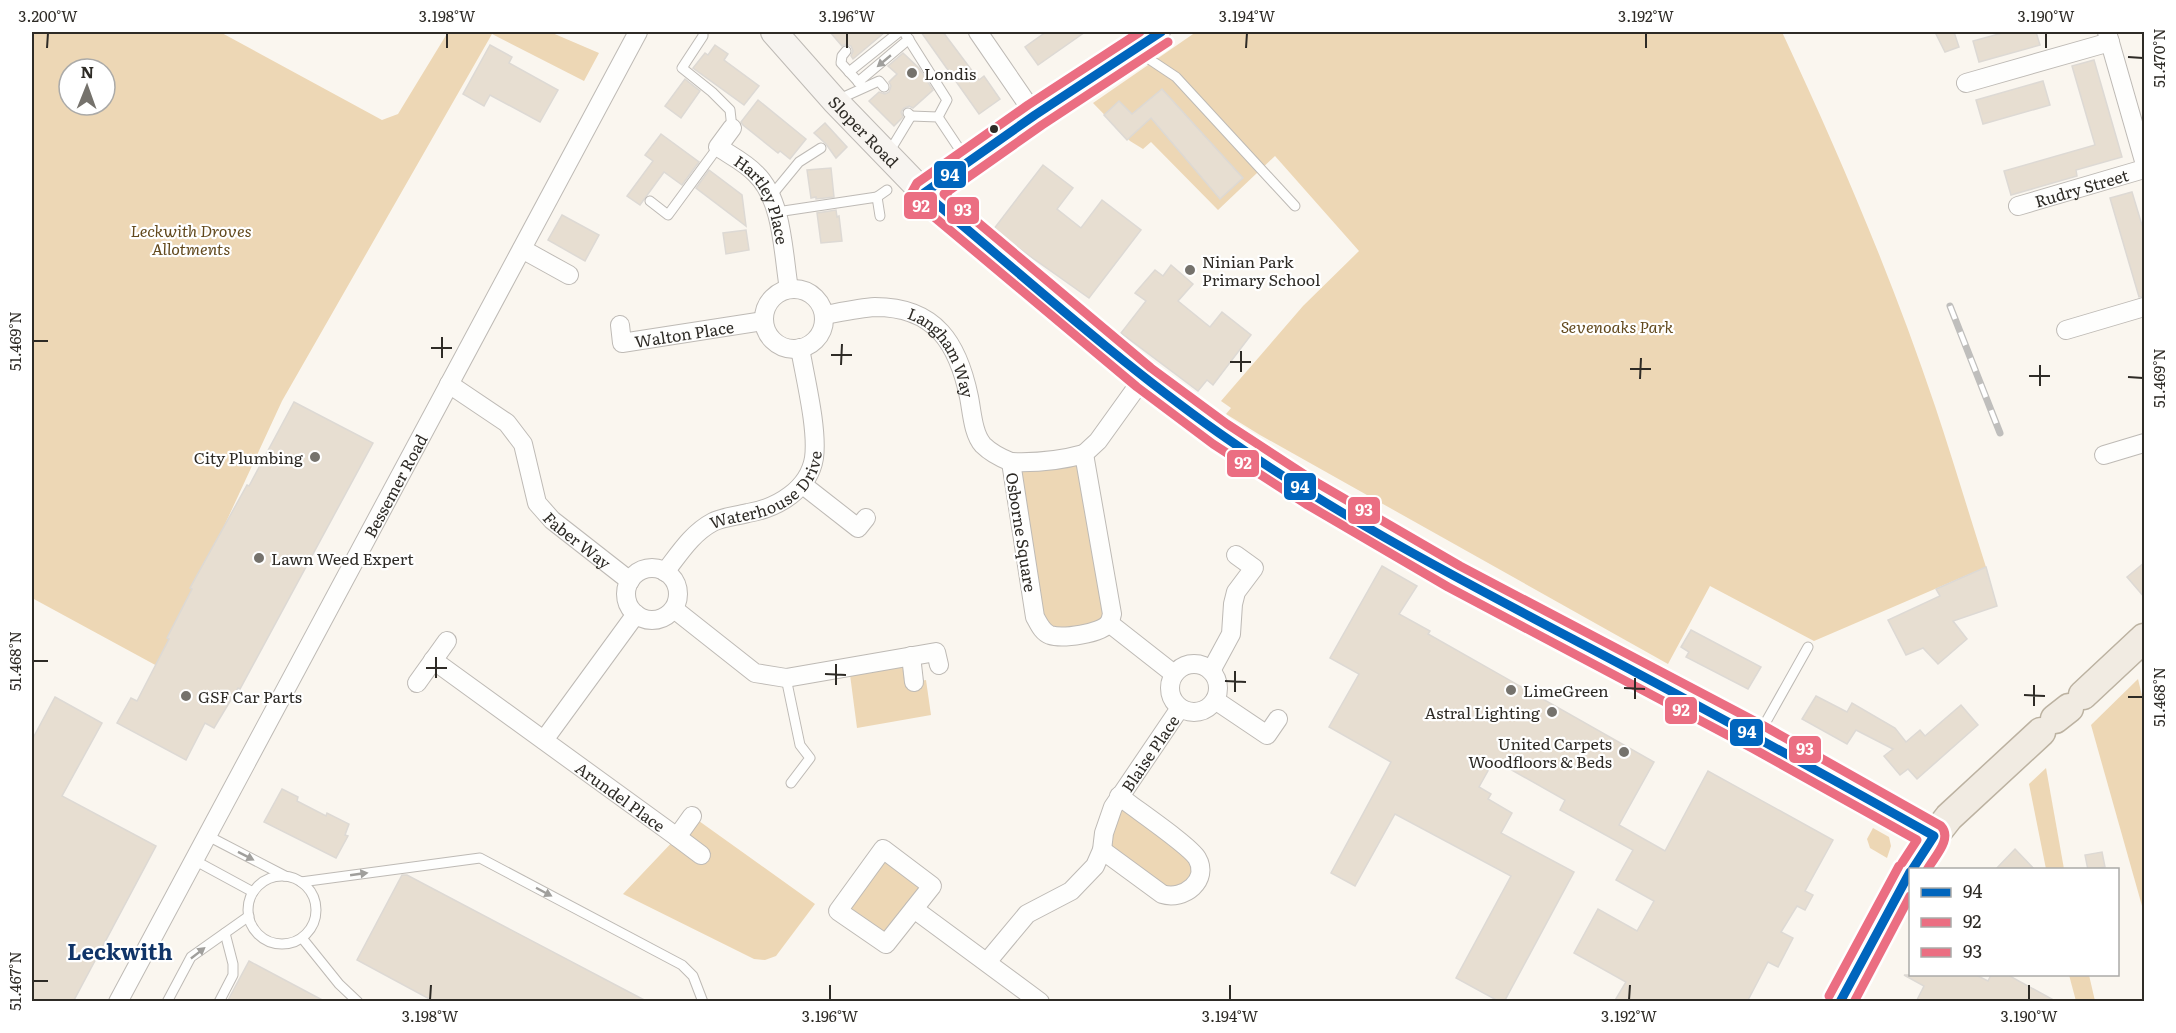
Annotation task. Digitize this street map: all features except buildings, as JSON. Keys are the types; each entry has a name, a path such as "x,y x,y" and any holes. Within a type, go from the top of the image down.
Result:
{"main road":[{"path":"1913,868 1934,836 1971,794 2145,638"},
{"path":"1840,1002 1909,875"}],"street":[{"name":"Bessemer Road","path":"118,1002 638,32"},
{"name":"Sloper Road","path":"774,32 835,101 924,193 1144,377 1220,434 1314,494 1454,576 1758,737 1934,836"},
{"path":"978,32 1035,115"},
{"path":"924,193 1035,115 1161,32"},
{"path":"1966,83 2108,37 2145,161"},
{"name":"Hartley Place","path":"732,128 718,147 757,174 774,204 789,289"},
{"name":"Rudry Street","path":"2018,206 2145,169"},
{"path":"522,249 569,275"},
{"path":"789,289 805,290 814,296 825,315 824,327 819,337 811,344 800,348 779,345 771,338 764,321 769,301 777,294 789,289"},
{"path":"2066,330 2145,306"},
{"name":"Langham Way","path":"825,315 872,307 888,308 907,311 938,329 957,354 964,371 976,433 982,444 1011,462"},
{"name":"Walton Place","path":"620,325 622,343 764,321"},
{"name":"Waterhouse Drive","path":"665,572 692,537 702,529 715,521 766,508 803,485 810,473 814,458 815,439 800,348"},
{"path":"1144,377 1098,441 1084,454 1112,614 1109,623 1174,674"},
{"name":"Faber Way","path":"449,384 507,423 523,444 537,503 552,520 630,581"},
{"path":"2104,455 2145,443"},
{"name":"Osborne Square","path":"1084,454 1051,462 1011,462 1035,617 1041,629 1050,635 1077,635 1098,631 1109,623"},
{"path":"803,485 858,528 866,518"},
{"path":"1211,671 1231,634 1236,592 1254,568 1236,555"},
{"path":"652,568 665,572 677,586 678,594 674,609 659,619 650,620 636,614 627,599 626,590 630,581 643,570 652,568"},
{"path":"674,609 755,673 786,678 936,652 939,665"},
{"path":"544,740 636,614"},
{"path":"417,683 447,641"},
{"path":"911,657 914,682"},
{"name":"Arundel Place","path":"434,660 677,837 692,816"},
{"path":"1188,664 1196,664 1211,671 1218,683 1215,700 1210,706 1199,711 1191,712 1180,708 1172,697 1170,689 1174,674 1188,664"},
{"path":"1215,700 1267,735 1278,718"},
{"name":"Blaise Place","path":"987,962 1027,914 1071,891 1095,866 1102,850 1107,821 1119,796 1180,708"},
{"name":"Blaise Place","path":"1102,850 1162,894 1170,897 1187,892 1199,876 1200,867 1193,852 1119,796"},
{"path":"677,837 701,855"},
{"path":"883,849 932,886 914,909 886,944 838,911 883,849"},
{"path":"914,909 1040,1002"}],"lane":[{"path":"703,32 703,36 682,68 730,110 732,128"},
{"path":"849,72 899,32"},
{"path":"835,101 861,85 907,35 947,100 938,117"},
{"path":"1134,49 1176,77 1295,206"},
{"path":"846,51 841,63 861,85"},
{"path":"861,85 879,81 884,87"},
{"path":"888,156 909,115 938,117"},
{"path":"938,117 968,162"},
{"path":"650,201 668,215 718,147"},
{"path":"774,204 799,162 821,147"},
{"path":"774,204 877,197 887,190"},
{"path":"877,197 880,216"},
{"path":"1758,737 1808,646"},
{"path":"786,678 800,745 810,758 791,783"},
{"path":"208,836 301,882 309,890 316,906 314,920 302,938 284,944 272,942 256,931 249,916 249,900 253,892 268,879 285,876"},
{"path":"301,882 480,858 682,965 693,976 703,1002"},
{"path":"194,860 253,892"},
{"path":"167,1002 191,957 249,916"},
{"path":"219,1002 232,975 233,964 225,933"},
{"path":"302,938 339,984 358,1002"}],"green space":[{"name":"Leckwith Droves Allotments","path":"32,32 220,32 382,120 398,114 448,32 550,32 599,53 584,81 492,34 282,401 159,667 32,598"},
{"name":"Sevenoaks Park","path":"1196,32 1782,32 1844,170 1901,311 1935,406 1986,567 1814,641 1710,586 1668,664 1226,414 1231,408 1221,401 1303,306 1359,251 1275,156 1218,210 1151,142 1143,149 1130,141 1093,103"},
{"path":"1084,454 1110,602 1099,631 1041,629 1011,462"},
{"path":"911,656 914,682 926,680 931,715 857,728 849,667"},
{"path":"2138,679 2144,704 2144,913 2091,725"},
{"path":"2046,768 2064,868 2046,868 2029,784"},
{"path":"1119,796 1200,867 1179,896 1102,850"},
{"path":"692,816 815,904 776,956 765,960 754,959 623,894 677,837"},
{"path":"1873,828 1889,837 1891,846 1887,858 1870,848 1867,839"},
{"path":"883,849 932,886 886,944 838,911"},
{"path":"2069,976 2089,976 2095,1001 2076,1001"}],"railway":[{"path":"1950,306 2000,433"}],"transit line":[{"name":"92","path":"1140,32 1028,105 917,183 912,192 915,201 1137,387 1213,444 1306,504 1448,587 1752,748 1917,840 1902,863"},
{"name":"94","path":"1161,32 1035,115 924,193 1143,376 1262,463 1352,519 1445,571 1934,836 1913,868"},
{"name":"93","path":"1168,42 1042,125 944,194 1151,368 1227,424 1319,484 1460,566 1764,726 1941,826 1944,831 1944,842 1928,868"},
{"name":"93","path":"1829,996 1899,866"},
{"name":"94","path":"1840,1002 1909,874"},
{"name":"92","path":"1854,1002 1909,898"}],"place":[{"name":"Londis","path":"912,73"},
{"name":"Ninian Park Primary School","path":"1190,270"},
{"name":"City Plumbing","path":"315,457"},
{"name":"Lawn Weed Expert","path":"259,558"},
{"name":"LimeGreen","path":"1511,690"},
{"name":"GSF Car Parts","path":"186,696"},
{"name":"Astral Lighting","path":"1552,712"},
{"name":"United Carpets Woodfloors & Beds","path":"1624,752"}],"district":[{"name":"Leckwith","path":"120,950"}]}
